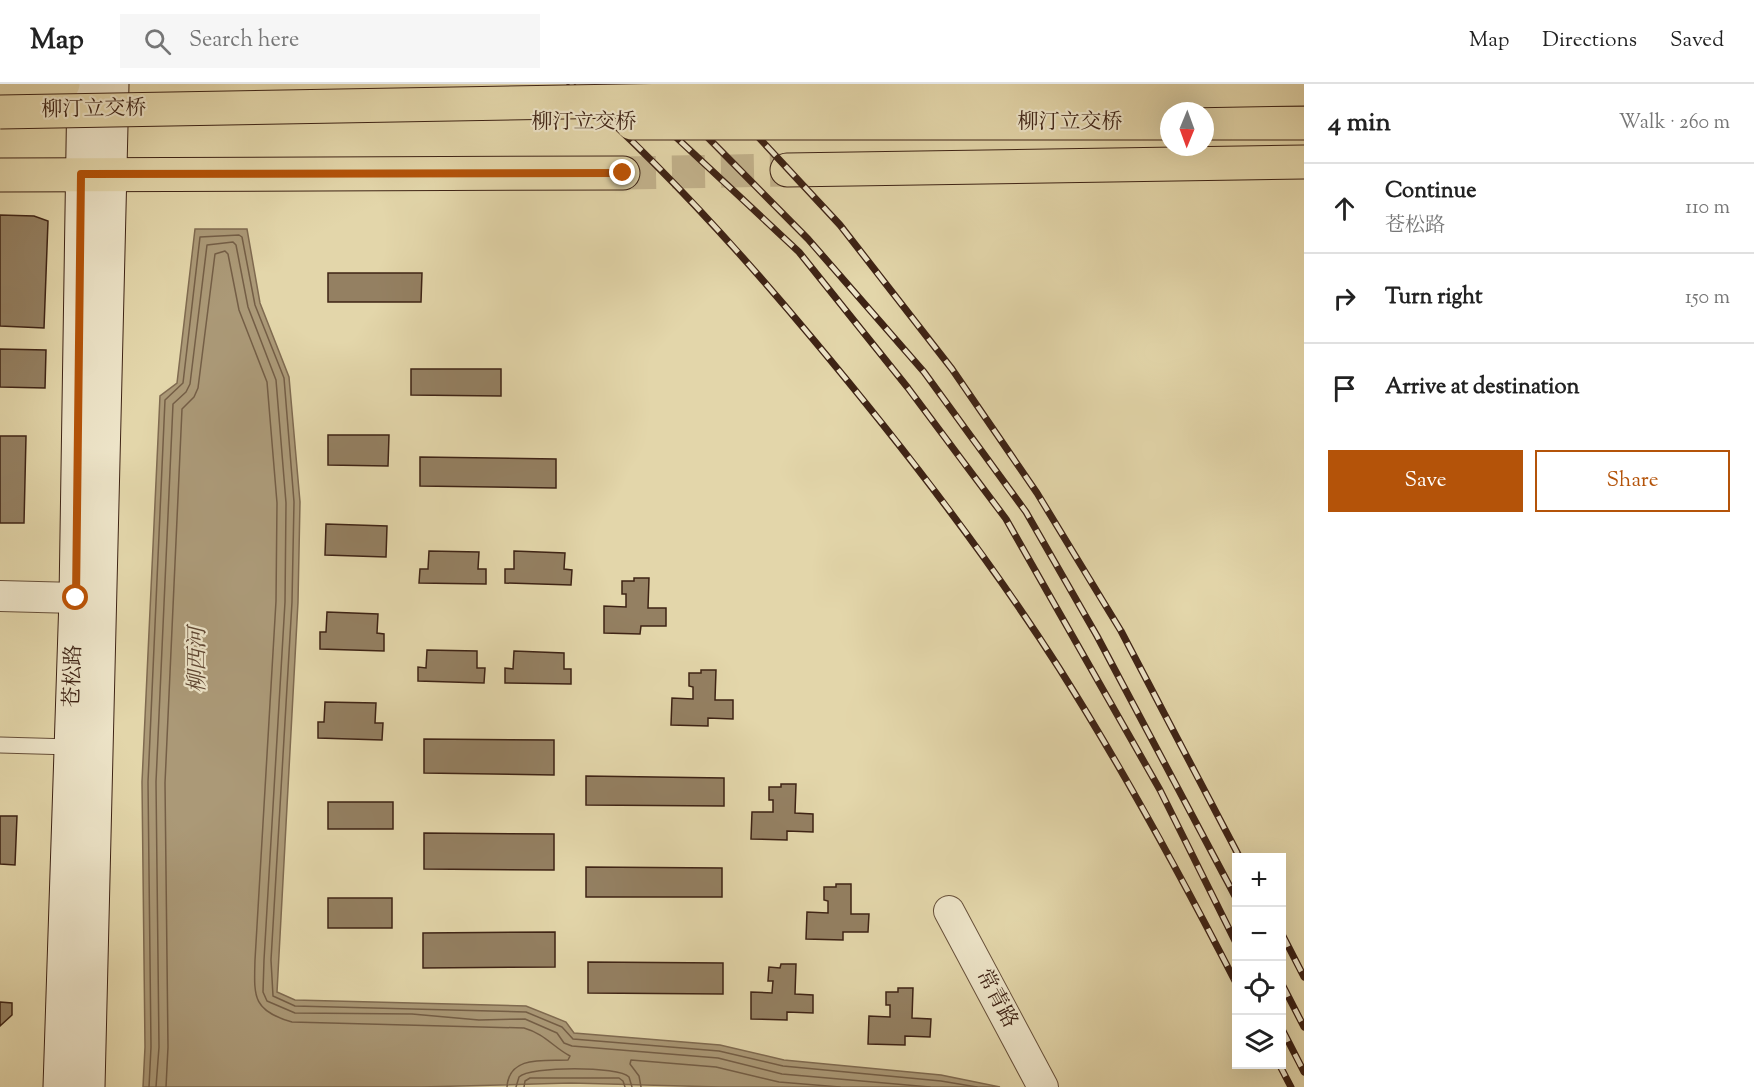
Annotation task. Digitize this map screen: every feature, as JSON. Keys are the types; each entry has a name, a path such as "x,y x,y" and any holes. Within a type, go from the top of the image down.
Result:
{"main road":[{"path":"0,86 63,84"},
{"name":"苍松路","path":"60,1087 76,598 84,84"},
{"name":"苍松路","path":"88,1087 112,84"},
{"name":"柳汀立交桥","path":"0,112 1304,89"},
{"name":"柳汀立交桥","path":"0,131 351,123 1160,123"},
{"path":"1214,123 1304,123"},
{"path":"787,170 1304,162"},
{"path":"0,175 623,173"}],"street":[{"path":"0,596 76,598"},
{"name":"常青路","path":"949,911 1043,1087"}],"lane":[{"path":"0,745 71,747"}],"water":[{"name":"柳西河","path":"195,229 247,229 260,303 289,377 300,502 298,602 277,992 295,1000 526,1006 566,1022 574,1033 720,1045 784,1060 941,1075 1000,1087 720,1087 571,1083 421,1087 143,1087 145,1047 142,782 160,396 177,383"}],"building":[{"path":"0,215 34,216 48,221 44,328 0,326"},
{"path":"328,273 422,273 421,302 328,302"},
{"path":"0,349 46,350 45,388 0,387"},
{"path":"411,369 501,369 501,396 411,395"},
{"path":"328,435 389,435 388,466 328,465"},
{"path":"0,436 26,436 24,523 0,523"},
{"path":"420,457 556,459 556,488 420,486"},
{"path":"326,524 387,526 386,557 325,555"},
{"path":"429,551 479,552 478,569 486,569 486,584 419,583 420,569 428,569"},
{"path":"514,551 565,553 564,569 572,570 571,585 505,583 505,569 514,569"},
{"path":"634,578 649,578 648,608 666,608 666,626 641,626 640,634 604,633 604,606 626,607 626,594 622,594 622,581 634,581"},
{"path":"327,612 378,614 377,633 384,634 384,651 320,649 320,632 326,632"},
{"path":"427,650 477,651 477,668 485,668 484,683 418,681 418,667 426,668"},
{"path":"514,651 564,653 564,669 571,669 571,684 505,683 505,668 513,669"},
{"path":"701,670 716,670 715,700 733,700 733,719 708,718 708,726 671,725 672,698 693,699 693,687 689,686 689,673 701,673"},
{"path":"325,702 376,703 375,723 383,723 382,740 318,738 318,722 324,722"},
{"path":"424,739 554,740 554,775 424,773"},
{"path":"586,776 724,778 724,806 586,805"},
{"path":"781,784 796,784 795,813 813,814 813,832 787,831 787,840 751,839 752,812 773,812 773,800 769,800 769,787 781,787"},
{"path":"328,802 393,802 393,829 328,829"},
{"path":"0,816 17,816 15,865 0,864"},
{"path":"424,833 554,834 554,870 424,869"},
{"path":"586,867 722,868 722,897 586,897"},
{"path":"836,884 851,884 851,914 869,914 868,932 843,932 843,940 806,939 807,912 828,913 828,901 824,900 824,887 836,887"},
{"path":"328,898 392,898 392,928 328,928"},
{"path":"555,932 555,967 423,968 423,933"},
{"path":"588,962 723,963 723,994 588,993"},
{"path":"781,964 796,964 795,994 813,995 813,1013 787,1012 787,1020 751,1019 751,992 772,993 773,981 768,981 769,967 780,968"},
{"path":"898,988 913,988 912,1018 931,1019 930,1037 905,1036 905,1045 868,1044 869,1016 890,1017 890,1005 886,1005 886,992 898,992"},
{"path":"0,1002 12,1003 12,1015 0,1026"}],"tunnel":[{"path":"623,173 787,170"}],"railway":[{"path":"570,84 665,174 755,271 877,418 972,540 1031,625 1106,745 1173,863 1232,975"},
{"path":"619,84 799,252 908,388 1006,519 1160,790 1232,935"},
{"path":"655,84 808,239 924,372 1026,512 1097,636 1232,890"},
{"path":"709,84 840,225 952,369 1037,493 1121,631 1237,853"},
{"path":"1286,942 1304,977"},
{"path":"1286,992 1304,1027"},
{"path":"1286,1037 1304,1072"},
{"path":"1282,1069 1291,1087"}],"route":[{"path":"76,598 81,174 623,173"}]}
